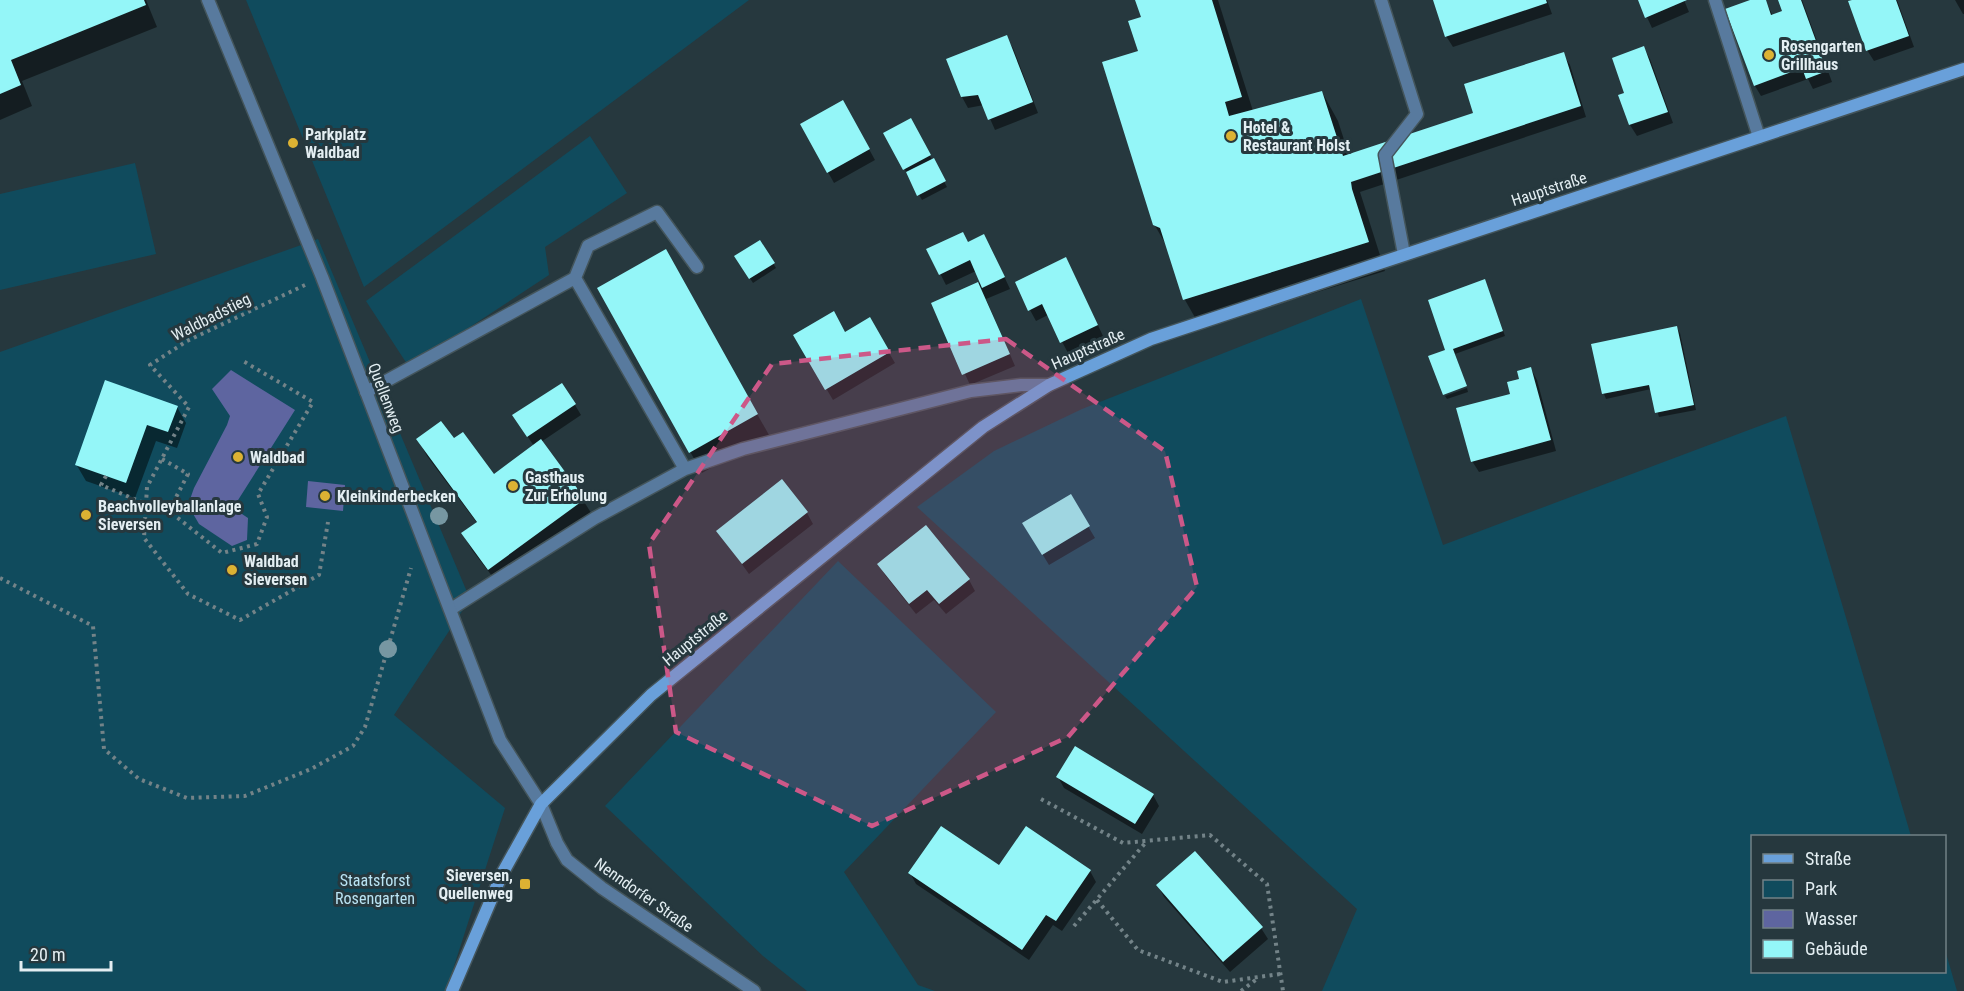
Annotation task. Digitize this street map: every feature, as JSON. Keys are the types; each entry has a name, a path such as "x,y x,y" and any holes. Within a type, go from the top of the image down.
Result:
{"street":[{"name":"Quellenweg","path":"208,0 322,277 500,740 541,804"},
{"path":"1381,0 1417,114 1384,154 1404,254"},
{"path":"1715,0 1759,137"},
{"name":"Hauptstraße","path":"452,991 502,874 541,804 651,695 983,427 1049,385 1151,339 1964,69"},
{"path":"366,392 575,278 588,246 657,212 697,267"},
{"path":"575,278 685,469"},
{"path":"451,609 595,518 685,469 743,448 971,391 1021,385 1049,385"},
{"name":"Nenndorfer Straße","path":"541,804 557,843 567,860 602,888 754,991"}],"path":[{"name":"Waldbadstieg","path":"322,277 187,341 150,365 189,407 147,487 144,538 188,594 240,620 319,576 328,522"},
{"path":"162,459 188,474 169,511 222,553 257,544 267,517 258,494 313,402 243,361"},
{"path":"106,476 101,485 146,504"},
{"path":"0,578 93,626 104,749 140,779 187,798 245,796 310,769 353,746 365,728 421,533"},
{"path":"1041,800 1123,843 1210,835 1267,884 1283,991"},
{"path":"1074,926 1148,841"},
{"path":"1096,900 1138,950 1223,982 1280,974"},
{"path":"1241,991 1258,977"}],"highlighted area":[{"path":"1006,339 1165,451 1197,587 1068,737 872,826 676,732 649,544 772,364"}],"green space":[{"path":"246,0 749,0 364,287"},
{"path":"590,136 627,193 545,247 549,275 409,367 366,301"},
{"path":"135,163 156,254 0,290 0,194"},
{"name":"Waldbad Sieversen","path":"318,239 470,599 394,715 505,808 446,991 0,991 0,352"},
{"path":"1361,299 1443,545 1786,416 1911,835 1751,835 1751,973 1946,973 1946,953 1957,991 1322,991 1357,909 917,507 994,451 1082,409"},
{"path":"838,561 996,712 844,872 918,985 935,991 807,991 763,956 605,806"}],"water":[{"name":"Waldbad","path":"231,370 295,410 233,508 248,518 247,540 232,546 199,524 188,505 194,488 230,416 212,389"},
{"name":"Kleinkinderbecken","path":"308,481 345,485 343,511 306,507"}],"building":[{"path":"0,0 144,0 146,5 11,60 21,85 0,94"},
{"name":"Hotel & Restaurant Holst","path":"1135,0 1212,0 1242,97 1225,102 1229,116 1322,91 1343,156 1473,113 1464,84 1564,52 1581,106 1351,182 1369,242 1183,300 1160,228 1153,225 1102,62 1138,51 1128,21 1141,17"},
{"path":"1433,0 1546,0 1547,3 1445,37"},
{"path":"1638,0 1687,0 1645,18"},
{"path":"1750,0 1766,0 1771,15 1782,11 1778,0 1801,0 1827,71 1806,79 1802,68 1754,86 1725,9"},
{"path":"1896,0 1909,36 1866,51 1848,1"},
{"path":"1007,35 1033,102 988,120 978,95 961,97 946,59"},
{"path":"1644,46 1668,112 1629,125 1618,95 1624,93 1612,58"},
{"path":"843,100 870,149 827,173 800,124"},
{"path":"911,118 931,155 903,170 883,133"},
{"path":"934,158 946,181 917,196 906,172"},
{"path":"963,232 968,242 984,234 1005,277 982,288 970,260 939,275 926,249"},
{"path":"760,240 775,263 749,279 734,256"},
{"path":"666,249 758,414 689,453 597,288"},
{"path":"1066,257 1098,325 1060,343 1042,304 1028,311 1015,282"},
{"path":"1485,279 1503,331 1453,349 1467,386 1443,395 1428,356 1445,350 1428,300"},
{"path":"978,282 1010,354 962,375 931,303"},
{"path":"834,311 845,332 870,317 890,352 825,390 793,335"},
{"path":"1677,326 1694,405 1655,413 1649,385 1602,394 1591,344"},
{"path":"1531,367 1551,440 1471,462 1456,408 1510,394 1507,382 1519,379 1517,371"},
{"path":"105,380 178,406 168,432 147,425 126,483 75,465"},
{"path":"562,383 576,404 527,437 512,415"},
{"name":"Gasthaus Zur Erholung","path":"441,421 454,438 463,432 494,474 541,439 585,499 488,570 461,533 477,522 416,439"},
{"path":"782,479 808,512 742,564 716,531"},
{"path":"1071,494 1090,526 1042,555 1022,523"},
{"path":"926,525 970,579 939,604 927,590 909,604 877,564"},
{"path":"1075,746 1154,794 1135,824 1056,777"},
{"path":"941,826 999,865 1026,826 1091,870 1056,921 1046,915 1022,950 908,873"},
{"path":"1195,851 1263,927 1223,962 1156,885"}],"place":[{"name":"Rosengarten Grillhaus","path":"1769,55"},
{"name":"Hotel & Restaurant Holst","path":"1231,136"},
{"name":"Parkplatz Waldbad","path":"293,143"},
{"name":"Waldbad","path":"238,457"},
{"name":"Gasthaus Zur Erholung","path":"513,486"},
{"name":"Kleinkinderbecken","path":"325,496"},
{"name":"Beachvolleyballanlage Sieversen","path":"86,515"},
{"name":"Waldbad Sieversen","path":"232,570"},
{"name":"Sieversen, Quellenweg","path":"525,884"}],"park label":[{"name":"Staatsforst Rosengarten","path":"375,889"}]}
